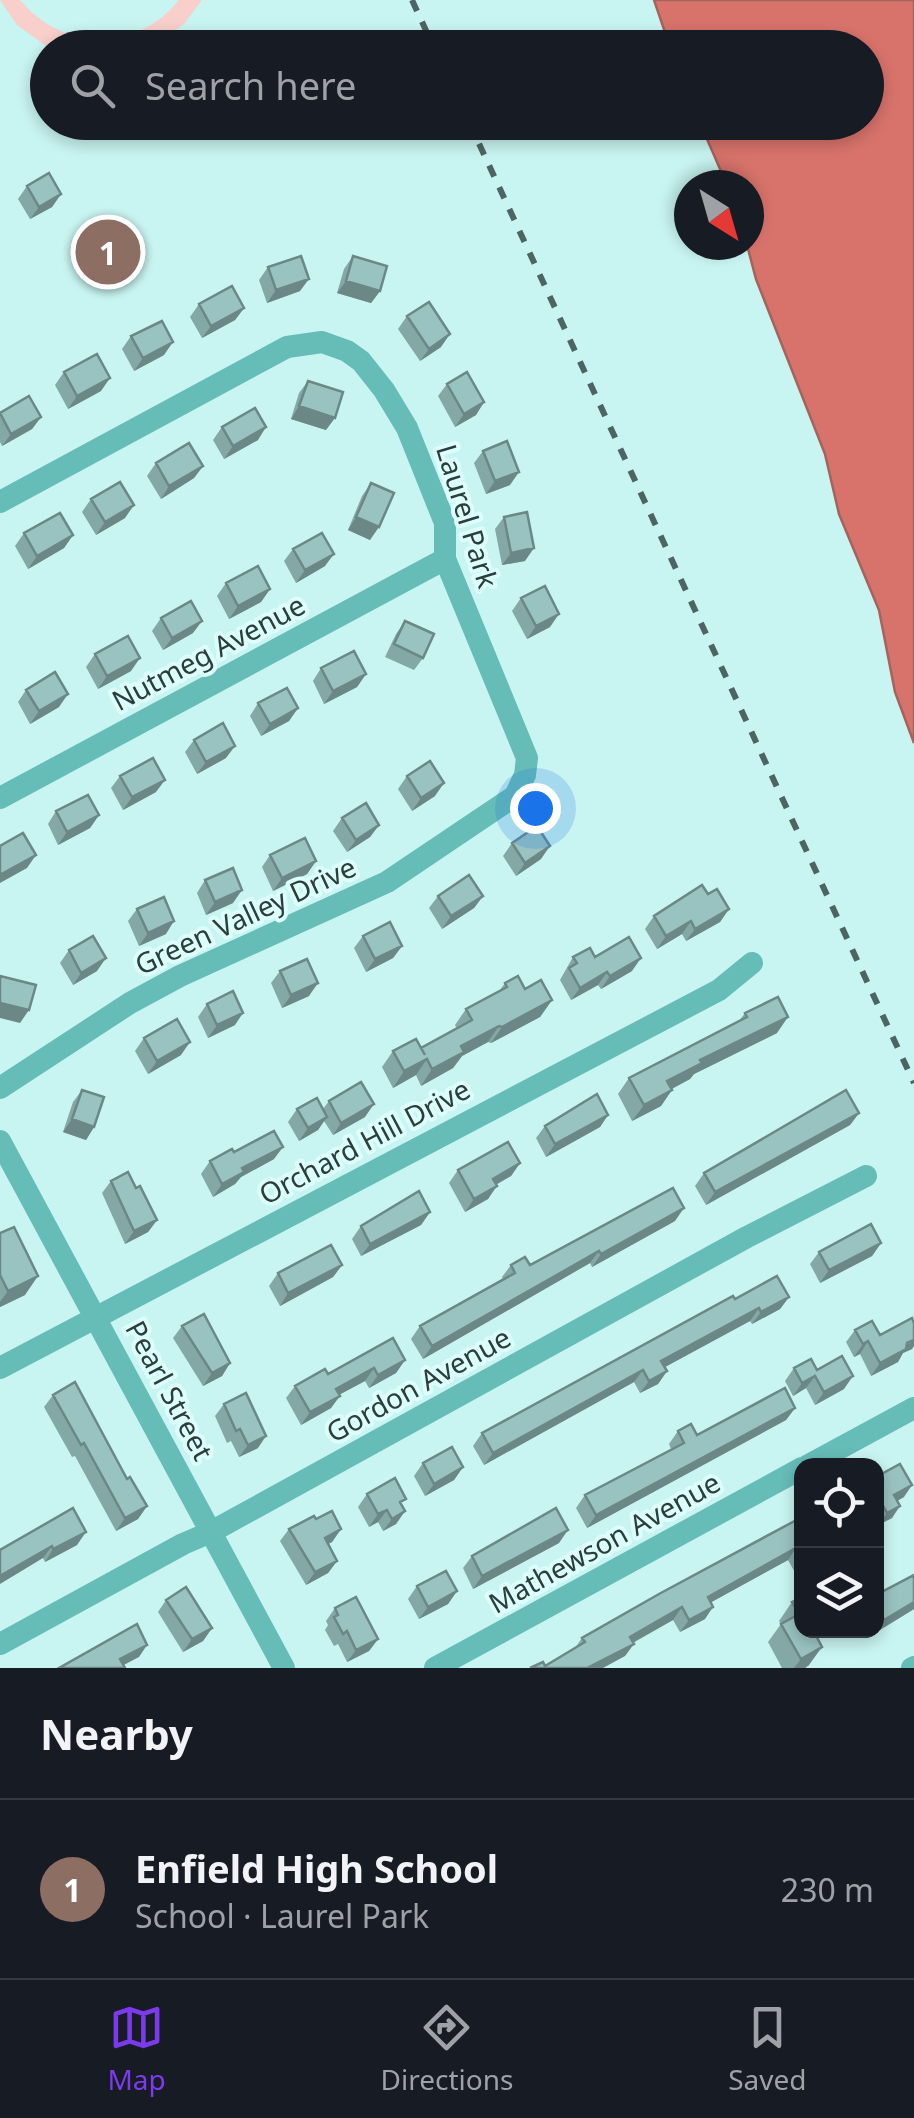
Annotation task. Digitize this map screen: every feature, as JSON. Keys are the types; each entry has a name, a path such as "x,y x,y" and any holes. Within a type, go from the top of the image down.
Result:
{"street":[{"name":"Laurel Park","path":"0,502 287,347 322,342 347,351 384,390 408,428 445,523 445,560 527,758 525,775 515,796"},
{"name":"Nutmeg Avenue","path":"0,798 445,560"},
{"name":"Green Valley Drive","path":"0,1088 130,1002 387,882 515,796"},
{"name":"Orchard Hill Drive","path":"0,1368 719,990 752,962"},
{"name":"Pearl Street","path":"0,1142 284,1668"},
{"name":"Gordon Avenue","path":"0,1644 866,1176"},
{"name":"Mathewson Avenue","path":"821,1458 914,1408"},
{"name":"Mathewson Avenue","path":"435,1668 794,1472"}],"shaded area":[{"path":"0,0 20,0 37,17 60,30 30,30 30,34 17,25"},
{"path":"179,0 202,0 175,30 142,30"},
{"path":"654,0 914,0 914,743 895,692 879,610 839,514 825,454 751,260 764,260 764,170 720,170 707,140 884,140 884,30 664,30"}],"building":[{"path":"49,173 61,194 39,207 27,186"},
{"path":"301,256 309,279 276,290 268,267"},
{"path":"353,256 387,266 380,291 346,281"},
{"path":"232,286 244,308 211,326 199,304"},
{"path":"429,302 450,334 429,349 407,316"},
{"path":"162,321 173,342 143,358 131,336"},
{"path":"97,354 110,378 77,396 64,372"},
{"path":"467,372 484,402 464,414 447,384"},
{"path":"308,381 343,392 335,418 299,406"},
{"path":"29,396 41,417 11,434 0,413"},
{"path":"255,408 266,427 233,446 222,427"},
{"path":"507,441 519,472 495,481 483,451"},
{"path":"189,443 203,466 169,486 156,463"},
{"path":"120,482 134,505 105,522 91,499"},
{"path":"371,483 394,493 379,527 356,517"},
{"path":"527,512 534,548 511,553 504,517"},
{"path":"60,513 73,535 37,556 24,533"},
{"path":"322,533 334,554 305,570 293,549"},
{"path":"258,566 270,589 238,606 226,583"},
{"path":"545,586 559,614 536,626 521,598"},
{"path":"191,601 202,621 172,638 161,618"},
{"path":"405,621 434,634 423,658 394,644"},
{"path":"128,636 140,658 107,676 95,654"},
{"path":"354,651 366,674 333,691 321,668"},
{"path":"55,672 68,694 39,711 26,690"},
{"path":"287,688 298,708 270,724 258,703"},
{"path":"223,723 235,746 206,762 194,740"},
{"path":"153,758 165,780 132,797 120,776"},
{"path":"430,761 444,783 421,798 407,776"},
{"path":"88,795 99,815 67,832 56,811"},
{"path":"366,803 379,825 356,840 342,818"},
{"path":"537,826 550,846 525,863 512,843"},
{"path":"23,833 36,855 0,875 0,846"},
{"path":"305,838 316,861 282,878 270,855"},
{"path":"233,868 242,890 215,902 205,880"},
{"path":"469,875 483,896 451,916 438,896"},
{"path":"702,885 708,894 717,889 729,909 695,929 691,921 666,936 654,916"},
{"path":"164,897 174,921 148,933 137,909"},
{"path":"390,922 402,946 375,959 363,936"},
{"path":"93,936 106,958 81,973 69,950"},
{"path":"629,937 641,958 580,988 569,968 577,963 573,957 590,948 595,957"},
{"path":"307,959 318,983 291,995 280,971"},
{"path":"0,976 36,985 29,1010 0,1003"},
{"path":"518,976 525,989 541,980 552,1000 461,1046 464,1052 432,1069 427,1059 404,1071 393,1051 416,1039 421,1048 472,1020 466,1009 507,987 505,983"},
{"path":"233,991 243,1013 217,1025 207,1004"},
{"path":"778,997 788,1017 700,1060 702,1063 667,1081 672,1090 644,1105 629,1078"},
{"path":"177,1019 190,1042 157,1061 144,1038"},
{"path":"361,1082 374,1104 341,1123 329,1101"},
{"path":"82,1090 104,1097 94,1127 72,1119"},
{"path":"846,1090 859,1113 715,1192 704,1173"},
{"path":"597,1094 608,1115 555,1144 545,1126"},
{"path":"317,1098 327,1117 308,1128 297,1109"},
{"path":"274,1131 283,1147 242,1168 244,1172 222,1184 210,1161"},
{"path":"508,1142 520,1163 493,1179 497,1186 474,1199 458,1170"},
{"path":"128,1172 136,1188 140,1186 157,1220 134,1231 111,1181"},
{"path":"673,1188 684,1208 601,1254 599,1251 432,1346 420,1326 515,1273 511,1265 525,1257 530,1265"},
{"path":"419,1191 430,1212 370,1244 361,1226"},
{"path":"871,1224 881,1243 829,1270 819,1252"},
{"path":"14,1227 38,1276 8,1291 0,1275 0,1233"},
{"path":"331,1245 342,1265 288,1293 278,1273"},
{"path":"777,1276 789,1297 761,1312 759,1308 661,1361 667,1371 649,1381 643,1370 493,1453 482,1433 733,1296 735,1299"},
{"path":"204,1314 230,1363 212,1373 182,1326"},
{"path":"912,1318 914,1340 880,1363 868,1341 863,1344 855,1330 872,1321 880,1335"},
{"path":"393,1338 405,1360 378,1375 374,1368 336,1389 340,1396 310,1412 295,1386 325,1369 328,1374"},
{"path":"842,1356 853,1376 824,1392 815,1376 802,1383 794,1368 811,1359 817,1370"},
{"path":"75,1382 127,1479 130,1477 147,1506 125,1518 53,1395"},
{"path":"785,1388 795,1408 596,1515 585,1495 684,1443 678,1431 691,1424 697,1435"},
{"path":"246,1393 266,1436 248,1445 240,1429 236,1431 224,1404"},
{"path":"452,1447 463,1467 434,1484 423,1463"},
{"path":"900,1464 912,1485 894,1495 900,1506 887,1513 884,1508 884,1473"},
{"path":"395,1478 406,1499 400,1502 405,1511 392,1519 387,1510 378,1514 367,1494"},
{"path":"73,1508 86,1532 53,1549 52,1546 0,1576 0,1550"},
{"path":"556,1508 568,1530 482,1576 472,1556"},
{"path":"332,1511 341,1529 325,1538 337,1561 315,1572 289,1529"},
{"path":"794,1521 794,1549 708,1597 713,1607 689,1620 682,1607 630,1637 634,1644 587,1668 530,1668 543,1662 545,1666 585,1642 582,1638"},
{"path":"446,1571 457,1591 428,1607 417,1586"},
{"path":"914,1575 914,1602 884,1620 884,1591"},
{"path":"186,1587 212,1628 192,1639 166,1600"},
{"path":"356,1597 378,1639 356,1650 347,1631 343,1634 334,1617 338,1615 335,1608"},
{"path":"794,1617 794,1638 817,1638 822,1647 801,1659 781,1624"},
{"path":"137,1624 147,1645 120,1659 125,1668 59,1668"}],"railway":[{"path":"412,0 426,30"},
{"path":"477,140 914,1083"}],"place":[{"name":"Enfield High School","path":"108,252"}]}
